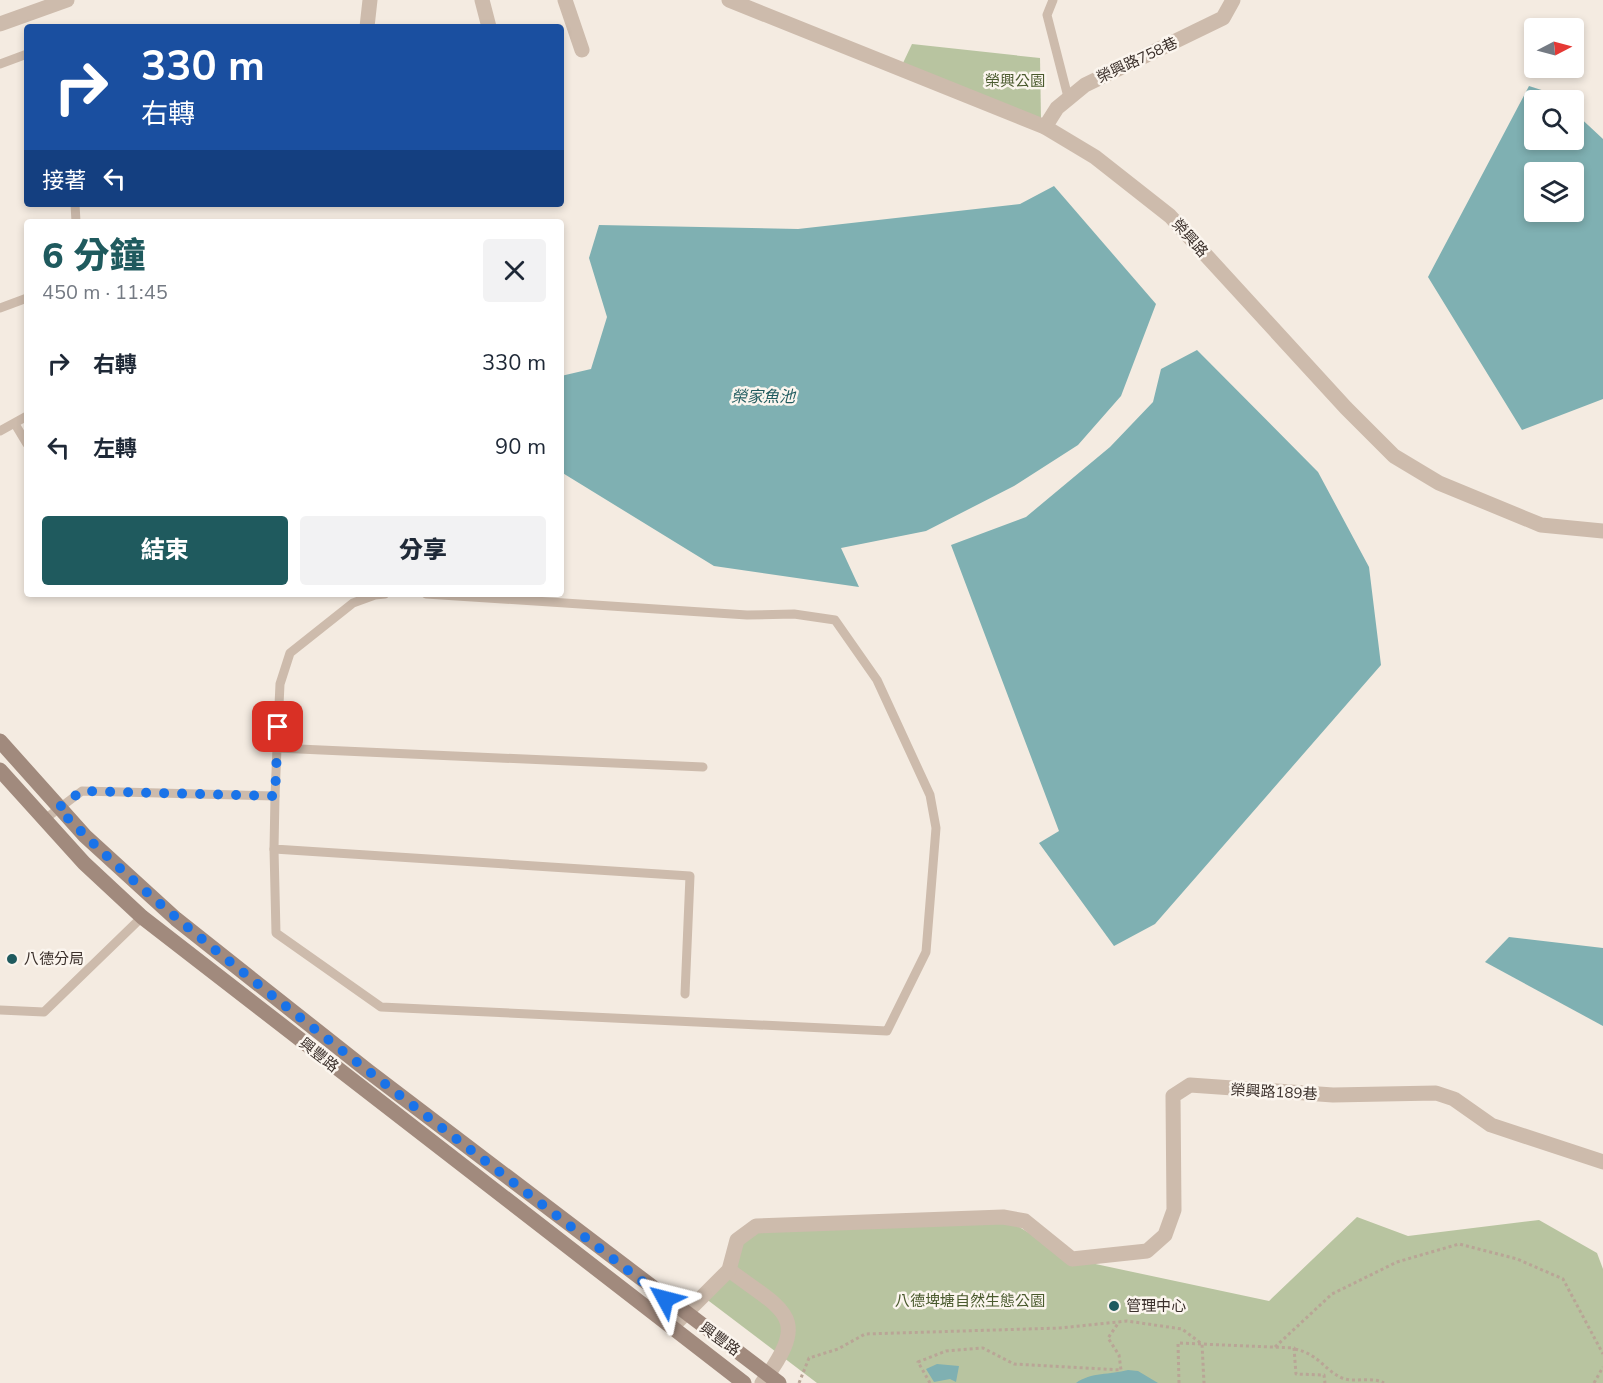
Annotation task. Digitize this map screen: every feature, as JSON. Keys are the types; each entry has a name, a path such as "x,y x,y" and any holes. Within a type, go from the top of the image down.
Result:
{"main road":[{"name":"興豐路","path":"0,741 85,836 176,919 368,1071 770,1380"},
{"name":"興豐路","path":"0,770 84,863 142,917 744,1383"}],"street":[{"path":"0,24 67,0"},
{"path":"367,24 370,0"},
{"path":"482,0 488,24"},
{"path":"565,0 582,50"},
{"name":"榮興路","path":"729,0 1045,127 1095,157 1170,216 1346,408 1394,456 1439,483 1541,525 1603,531"},
{"name":"榮興路758巷","path":"1045,127 1057,108 1085,85 1223,18 1233,0"},
{"name":"榮興路189巷","path":"729,1270 737,1240 756,1226 886,1220 1003,1217 1025,1221 1072,1259 1147,1251 1165,1235 1174,1210 1173,1096 1190,1085 1333,1095 1436,1093 1454,1099 1491,1125 1603,1162"},
{"path":"672,1327 729,1270 780,1309 790,1325 788,1343 770,1380"}],"lane":[{"path":"1053,0 1047,15 1068,97"},
{"path":"0,64 24,55"},
{"path":"0,308 24,299"},
{"path":"0,431 24,418"},
{"path":"15,424 24,439"},
{"path":"370,597 353,603 290,652 280,684 274,849 276,933 381,1007 723,1021 887,1031 926,952 936,828 930,795 877,680 835,620 794,614 747,615 472,597"},
{"path":"276,748 703,767"},
{"path":"45,819 82,791 275,796"},
{"path":"274,849 690,876 685,994"},
{"path":"0,1010 44,1012 142,917"}],"path":[{"path":"1275,1347 1332,1293 1397,1262 1459,1244 1516,1258 1563,1279 1603,1354"},
{"path":"930,1383 918,1362 946,1351 983,1348 1014,1364 1121,1370 1119,1355 1108,1338 1119,1322"},
{"path":"799,1383 809,1358 838,1350 865,1334 1060,1328 1119,1322 1182,1329 1202,1344"},
{"path":"1179,1383 1178,1343 1294,1348 1311,1353 1343,1379 1379,1380 1384,1383"},
{"path":"1202,1344 1204,1383"},
{"path":"1294,1348 1296,1374 1324,1375 1325,1383"},
{"path":"1594,1383 1603,1367"}],"green space":[{"name":"榮興公園","path":"912,44 1040,58 1041,120 903,63"},
{"name":"八德埤塘自然生態公園","path":"1003,1217 1072,1259 1269,1301 1357,1217 1408,1236 1539,1220 1597,1253 1603,1269 1603,1383 817,1383 701,1295 756,1226"}],"water":[{"path":"1529,86 1542,90 1527,90"},
{"path":"1524,95 1524,150 1584,150 1584,121 1603,139 1603,399 1522,430 1428,277"},
{"name":"榮家魚池","path":"1054,186 1156,304 1121,396 1078,445 1014,486 926,531 841,548 859,587 714,566 564,474 564,375 591,369 607,317 589,258 599,225 798,229 1020,204"},
{"path":"1197,350 1318,472 1369,567 1381,665 1155,924 1114,946 1039,843 1059,831 951,545 1026,517 1110,447 1153,402 1161,369"},
{"path":"1509,937 1603,948 1603,1026 1485,962"},
{"path":"937,1364 959,1366 956,1382 950,1379 934,1382 926,1369"},
{"path":"1128,1370 1138,1371 1158,1383 1076,1383 1094,1375"}],"place":[{"name":"八德分局","path":"12,959"},
{"name":"管理中心","path":"1114,1306"}],"route":[{"path":"278,727 275,796 82,791 58,808 85,836 176,919 368,1071 665,1299"}]}
